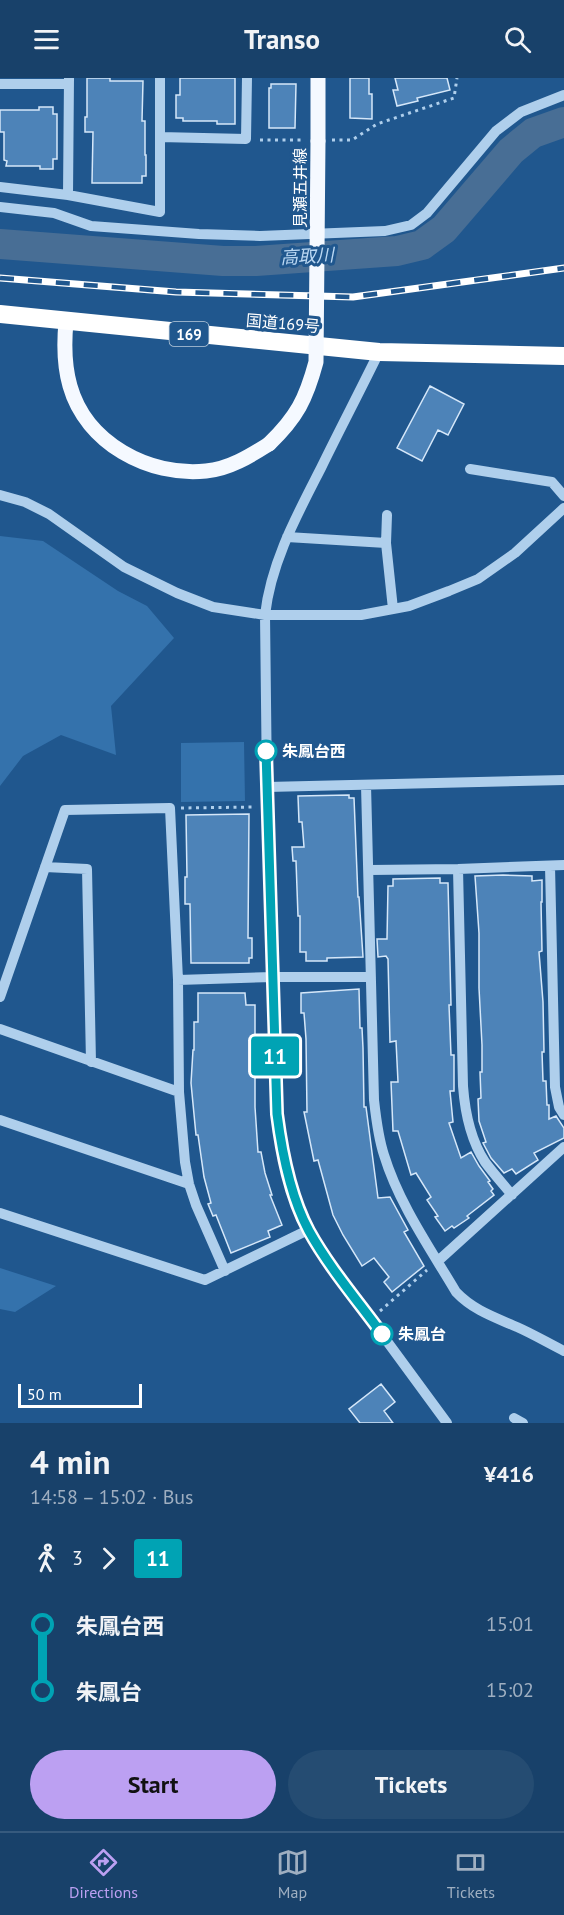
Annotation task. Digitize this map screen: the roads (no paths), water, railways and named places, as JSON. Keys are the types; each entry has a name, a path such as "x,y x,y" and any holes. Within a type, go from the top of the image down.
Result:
{"highway":[{"name":"国道169号","path":"0,314 379,352 564,356"}],"main road":[{"name":"見瀬五井線","path":"66,322 64,344 70,386 86,420 98,435 114,448 138,460 185,471 207,471 231,465 252,456 286,429 300,408 316,362 318,78"}],"street":[{"path":"0,187 68,195 160,212 160,78"},
{"path":"160,137 246,139 247,78"},
{"path":"0,84 69,81 68,195"},
{"path":"0,207 54,213 91,226 187,233 260,236 385,231 411,225 427,213 496,131 521,112 564,96"},
{"path":"379,352 287,537 274,570 268,595 266,615 267,807 277,1114 281,1148 288,1177 308,1230 447,1423"},
{"path":"470,469 552,482 564,496"},
{"path":"0,495 25,502 49,514 124,567 177,593 213,607 266,615 361,615 409,606 478,579 515,553 564,508"},
{"path":"387,515 386,543 393,609"},
{"path":"287,537 386,543"},
{"path":"267,787 564,780"},
{"path":"366,785 370,870 374,1100 376,1125 383,1153 402,1200 456,1292 478,1310 533,1334 564,1351"},
{"path":"0,998 65,810 170,808 178,980 179,1092 185,1162 196,1205 225,1271"},
{"path":"370,870 564,865"},
{"path":"550,866 555,1087 559,1107 564,1115"},
{"path":"45,867 87,869 92,1062"},
{"path":"458,869 465,1111 472,1136 485,1162 512,1195"},
{"path":"178,980 371,977"},
{"path":"0,1029 179,1092"},
{"path":"0,1120 189,1184"},
{"path":"438,1261 564,1147"},
{"path":"0,1213 205,1280 308,1230"}],"waterway":[{"name":"高取川","path":"0,244 223,261 256,261 397,251 422,245 444,229 511,151 533,133 564,122"}],"railway":[{"path":"0,278 176,292 353,297 564,268"}],"place":[{"name":"朱鳳台西","path":"266,751"},
{"name":"朱鳳台","path":"382,1334"}]}
